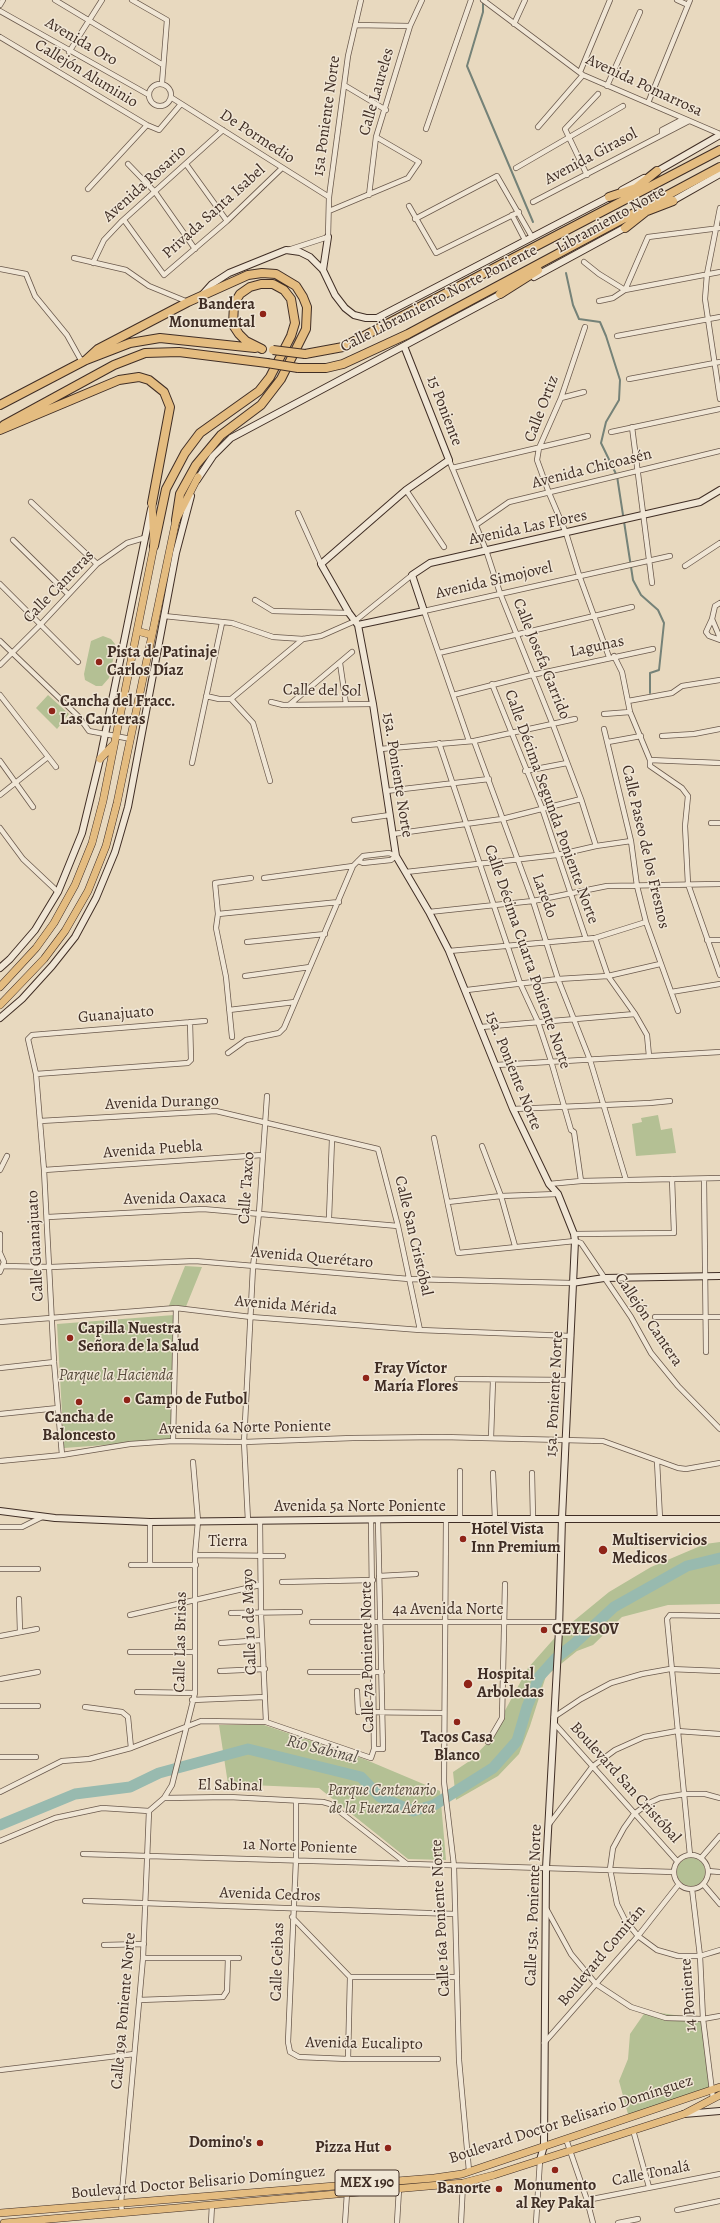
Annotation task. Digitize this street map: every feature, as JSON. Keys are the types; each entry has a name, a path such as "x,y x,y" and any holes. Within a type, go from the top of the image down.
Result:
{"highway":[{"name":"Calle Libramiento Norte Poniente","path":"0,406 84,361 130,343 160,338 305,354 343,347 720,150"},
{"name":"Calle Libramiento Norte Poniente","path":"0,427 114,365 145,353 179,352 298,368 326,368 343,364 408,334 621,219 669,199 720,168"},
{"path":"615,206 656,171"},
{"path":"609,197 661,180"},
{"path":"621,219 646,211 669,199"},
{"path":"625,228 646,211"},
{"path":"500,294 544,266 559,253"},
{"path":"84,361 98,349 203,294 248,275 262,273 276,274 296,286 303,297 308,317 306,329 272,392 261,405 221,435 193,470 180,494 176,520"},
{"path":"154,546 166,489 185,453 200,433 259,391 270,377 291,336 296,323 291,299 284,290 273,284 261,284 250,287 240,294 234,304 234,324 239,334 246,341 262,349"},
{"path":"0,430 118,380 139,377 149,380 164,392 170,407 152,503"}],"main road":[{"path":"0,1005 44,959 65,931 88,891 106,846 131,739 176,520 198,477"},
{"path":"0,987 36,948 54,923 75,885 92,843 103,801 154,546 152,503"},
{"path":"137,631 152,635"},
{"path":"100,759 114,744"},
{"name":"Boulevard Doctor Belisario Domínguez","path":"0,2213 434,2178 469,2171 720,2087"},
{"name":"Boulevard Doctor Belisario Domínguez","path":"4,2223 57,2221 122,2212 398,2189 463,2182 570,2151 684,2114 717,2097"}],"street":[{"path":"0,5 3,0"},
{"path":"55,0 91,20 163,65"},
{"path":"69,52 91,20 102,0"},
{"path":"132,0 167,20 162,84"},
{"name":"15a Poniente Norte","path":"328,237 329,197 344,85 355,25 362,0"},
{"name":"Calle Laureles","path":"369,195 376,137 386,110 410,26 422,0"},
{"path":"426,129 471,0"},
{"name":"Avenida Pomarrosa","path":"484,0 581,73 720,134"},
{"path":"492,5 493,0"},
{"path":"514,24 525,0"},
{"path":"538,128 581,73 610,0"},
{"path":"676,0 688,5"},
{"path":"648,103 690,0"},
{"name":"Avenida Oro","path":"0,11 69,52 149,95"},
{"path":"608,86 640,12"},
{"path":"355,25 410,26"},
{"name":"Callejón Aluminio","path":"0,37 147,125 159,130 181,104"},
{"path":"162,84 169,87 172,98 167,104 160,106 153,104 149,95 152,87 162,84"},
{"path":"344,85 386,110"},
{"path":"587,175 565,129 598,94"},
{"name":"De Pormedio","path":"172,98 281,169 329,197"},
{"path":"516,168 622,106"},
{"name":"Avenida Girasol","path":"662,134 662,130 683,119"},
{"name":"Avenida Girasol","path":"533,202 688,121"},
{"path":"88,189 147,125"},
{"name":"Avenida Rosario","path":"93,263 104,240 223,130"},
{"path":"286,250 300,252 310,257 324,270 335,295 344,308 354,315 366,318 377,318 609,197 720,134"},
{"path":"329,211 408,178 419,162 376,137"},
{"path":"128,164 155,192 195,249"},
{"path":"186,164 226,221"},
{"name":"Privada Santa Isabel","path":"124,220 164,275 226,221 281,169"},
{"name":"Libramiento Norte","path":"198,477 213,456 231,438 625,228 669,199 720,174"},
{"path":"416,219 498,176 532,237"},
{"path":"409,206 436,254 519,212"},
{"path":"720,208 718,228 707,274 705,299 720,398"},
{"path":"512,215 525,240"},
{"path":"520,231 527,227"},
{"path":"625,290 648,237 718,228"},
{"path":"203,294 212,284 224,275 286,250 328,237 324,270"},
{"path":"74,258 126,270 149,286 188,302"},
{"path":"584,262 599,274 625,290"},
{"path":"0,269 26,274 35,296 66,335 84,361"},
{"path":"599,301 613,298 625,290 720,272"},
{"path":"617,336 720,317"},
{"name":"Calle Ortiz","path":"585,327 561,398 539,448 537,460 566,532 593,615 611,657 622,672 630,712 650,760 650,766 682,788 688,796 685,826 688,884"},
{"name":"15 Poniente","path":"404,346 449,460 406,490"},
{"path":"629,379 720,362"},
{"path":"561,398 584,392"},
{"path":"612,432 720,409"},
{"path":"632,428 652,583"},
{"path":"452,468 588,436"},
{"name":"Avenida Chicoasén","path":"476,525 509,502 720,451"},
{"name":"Calle Josefa Garrido","path":"449,460 486,550 500,593 553,725 581,799 596,846"},
{"path":"0,1018 22,999 52,966 74,937 96,898 115,852 128,807 184,519 198,477"},
{"path":"322,564 406,490 444,548"},
{"name":"Avenida Las Flores","path":"164,616 242,625 273,637 303,639 325,635 357,623 412,575 430,563 700,502 720,490"},
{"path":"31,502 97,564"},
{"path":"1,965 35,930 58,892 82,833 100,759 152,503"},
{"name":"15a. Poniente Norte","path":"298,513 322,564 349,614 357,623 373,704 396,856 450,951 467,990 513,1109 549,1184 558,1194 574,1234 575,1241 572,1283 571,1336 562,1518 558,1664"},
{"name":"Calle Canteras","path":"0,664 41,624 97,564 127,543 144,538"},
{"path":"13,540 68,594"},
{"path":"685,566 720,543"},
{"name":"Avenida Simojovel","path":"357,623 424,611 579,575 670,556"},
{"path":"412,575 424,611"},
{"path":"0,584 78,662"},
{"path":"255,600 273,611 349,614"},
{"path":"720,603 715,606 712,619 706,632 709,636 720,639"},
{"path":"439,653 516,633 632,607"},
{"name":"Laredo","path":"424,611 453,695 471,741 489,779 547,942 558,979 590,1060 626,1180"},
{"path":"712,619 720,639"},
{"path":"192,763 222,623"},
{"path":"206,696 219,699 231,699 303,639"},
{"path":"0,641 67,706 90,731 131,739"},
{"name":"Lagunas","path":"453,695 532,674 653,649"},
{"path":"289,705 352,652"},
{"path":"340,662 346,704"},
{"path":"628,701 672,693 682,686 720,680"},
{"name":"Calle Décima Segunda Poniente Norte","path":"492,684 525,770 542,808 586,939"},
{"path":"0,695 56,767"},
{"path":"231,699 253,723 270,781"},
{"name":"Calle del Sol","path":"271,702 289,705 373,704"},
{"path":"604,714 630,712"},
{"path":"380,749 471,741 511,734 575,719"},
{"name":"Calle Paseo de los Fresnos","path":"604,729 631,841 637,886 646,922 678,1011"},
{"path":"662,736 694,734 720,729"},
{"path":"608,742 641,736"},
{"name":"Calle Décima Cuarta Poniente Norte","path":"439,743 520,983 538,1022 551,1061 563,1107 571,1130 574,1132 581,1181"},
{"path":"0,795 48,757"},
{"path":"650,760 720,763"},
{"path":"0,762 33,807"},
{"path":"525,770 567,763"},
{"path":"386,791 489,779"},
{"path":"393,834 502,819 581,799"},
{"path":"354,820 390,815"},
{"path":"711,824 720,823"},
{"path":"0,828 23,859 58,892"},
{"path":"406,872 557,855 596,846 631,841"},
{"path":"228,1053 246,1040 279,1033 284,1028 339,902 353,866 363,856 389,853 396,856"},
{"path":"264,878 353,866"},
{"path":"232,1037 216,928 218,914 215,883 251,878"},
{"path":"688,884 720,975"},
{"path":"429,912 533,902 607,886 720,884"},
{"path":"218,914 339,902"},
{"path":"450,951 594,938 646,922"},
{"path":"247,942 325,934"},
{"name":"Calle Décima Segunda Poniente Norte","path":"594,938 608,976 635,1014 647,1035 649,1056"},
{"path":"707,940 720,940"},
{"path":"467,990 558,979 608,976 660,964"},
{"path":"245,976 310,967"},
{"path":"671,992 720,984"},
{"path":"229,1010 296,1002"},
{"path":"481,1027 635,1014"},
{"name":"Guanajuato","path":"30,1036 205,1021"},
{"path":"36,1074 190,1063 190,1022"},
{"name":"Calle Guanajuato","path":"30,1036 28,1039 36,1074 48,1217 54,1362 62,1455"},
{"path":"496,1065 720,1052"},
{"name":"Calle Taxco","path":"248,1521 244,1442 253,1267 259,1213 267,1096"},
{"path":"513,1109 603,1106 670,1101"},
{"name":"Avenida Durango","path":"40,1121 216,1111 378,1149"},
{"path":"434,1138 458,1253 575,1241"},
{"path":"329,1218 332,1139"},
{"path":"482,1146 501,1196 515,1246"},
{"name":"Calle San Cristóbal","path":"378,1149 398,1226 420,1330"},
{"name":"Avenida Puebla","path":"44,1170 262,1155"},
{"path":"0,1170 7,1156"},
{"path":"549,1184 581,1181 720,1178"},
{"path":"574,1234 674,1233 672,1179"},
{"path":"704,1179 706,1352"},
{"path":"448,1202 501,1196 558,1194"},
{"name":"Avenida Oaxaca","path":"48,1217 203,1209 329,1218 398,1226"},
{"path":"0,1234 0,1250"},
{"name":"Callejón Cantera","path":"575,1241 584,1246 631,1317 651,1353 678,1386 720,1429"},
{"path":"0,1253 3,1258 3,1266 0,1272"},
{"name":"Avenida Querétaro","path":"3,1266 50,1267 195,1261 409,1279 572,1283"},
{"path":"572,1283 604,1278 720,1276"},
{"path":"173,1441 176,1308"},
{"name":"Avenida Mérida","path":"0,1322 176,1308 251,1317 420,1330 571,1336"},
{"path":"654,1317 720,1317"},
{"path":"0,1368 54,1362"},
{"path":"456,1379 568,1380"},
{"path":"491,1438 493,1380"},
{"path":"0,1414 58,1408"},
{"name":"Avenida 6a Norte Poniente","path":"0,1461 62,1455 130,1444 173,1441 244,1442 353,1438 491,1438 607,1442 657,1461 686,1469 720,1463"},
{"path":"657,1461 660,1519"},
{"name":"Calle Las Brisas","path":"164,1798 172,1785 192,1700 195,1693 195,1555 198,1521 193,1462"},
{"path":"460,1472 460,1519"},
{"path":"493,1473 495,1519"},
{"path":"532,1473 533,1519"},
{"name":"Avenida 5a Norte Poniente","path":"0,1511 42,1517 150,1522 562,1518 720,1519"},
{"path":"0,1528 22,1527 42,1517"},
{"name":"Calle 16a Poniente Norte","path":"446,1519 443,1713 444,1782 454,1866 459,2060 469,2171"},
{"name":"Calle 7a Poniente Norte","path":"374,1520 379,1576 383,1749 374,1749 372,1622 374,1520"},
{"name":"Calle 1o de Mayo","path":"260,1521 260,1585 262,1640 265,1669 266,1722"},
{"path":"150,1522 150,1565"},
{"name":"Tierra","path":"195,1555 283,1556"},
{"path":"131,1565 196,1565"},
{"path":"0,1570 38,1569"},
{"path":"379,1576 416,1574"},
{"path":"282,1582 373,1580"},
{"path":"488,1742 502,1718 505,1584"},
{"path":"130,1615 260,1585"},
{"path":"19,1599 20,1632"},
{"path":"231,1614 300,1612"},
{"path":"690,1855 685,1794 670,1669 668,1616 720,1616"},
{"name":"4a Avenida Norte","path":"312,1622 560,1622"},
{"path":"0,1636 37,1629"},
{"path":"220,1643 262,1640"},
{"path":"130,1652 195,1652"},
{"name":"Calle 15a. Poniente Norte","path":"540,2160 544,2146 543,2044 546,1868 550,1823 558,1664"},
{"path":"220,1671 265,1669"},
{"path":"554,1720 581,1699 611,1683 670,1669 720,1671"},
{"path":"0,1679 38,1672"},
{"path":"310,1672 382,1672"},
{"path":"357,1691 358,1712 443,1713"},
{"path":"137,1692 195,1693"},
{"path":"192,1700 265,1696"},
{"path":"0,1706 38,1706"},
{"path":"85,1707 122,1712 128,1717 131,1748"},
{"name":"Boulevard San Cristóbal","path":"554,1720 592,1767 677,1861"},
{"path":"0,1792 62,1761 89,1759 131,1748 187,1725 201,1721 266,1722 371,1758 374,1749"},
{"path":"550,1823 592,1767 615,1750 637,1740 677,1731 720,1734"},
{"path":"0,1757 36,1757"},
{"path":"720,1798 705,1794 685,1794 660,1798 634,1814 613,1848 610,1869 617,1904 625,1920 638,1936 657,1950 678,1956 700,1956 720,1950"},
{"name":"El Sabinal","path":"164,1798 229,1797 323,1802 330,1804 407,1864"},
{"path":"0,1841 55,1818 102,1808 149,1811 164,1798"},
{"name":"Calle Ceibas","path":"290,2052 288,2042 292,1917 294,1909 296,1859 296,1801"},
{"name":"Calle 19a Poniente Norte","path":"122,2212 121,2203 144,1944 146,1856 149,1811"},
{"path":"701,1858 720,1836"},
{"name":"1a Norte Poniente","path":"83,1854 296,1859 454,1866 610,1869 674,1872"},
{"path":"690,1855 701,1858 708,1871 703,1884 692,1889 679,1884 674,1872 677,1861 690,1855"},
{"path":"708,1871 720,1872"},
{"name":"Boulevard Comitán","path":"543,2044 638,1936 679,1884"},
{"path":"703,1884 720,1904"},
{"name":"14 Poniente","path":"692,1889 700,1956 703,2019 711,2089 717,2097"},
{"name":"Avenida Cedros","path":"85,1901 455,1914"},
{"path":"546,1909 571,1954 596,1984 631,2007 666,2018 703,2019 720,2016"},
{"path":"292,1917 350,1977 348,2059"},
{"path":"104,1945 144,1944"},
{"path":"143,1958 239,1958"},
{"path":"140,2000 223,1997 227,1991 228,1958"},
{"path":"350,1977 457,1977"},
{"name":"Avenida Eucalipto","path":"290,2052 299,2057 348,2059 438,2059"},
{"path":"0,2070 134,2054"},
{"path":"684,2114 720,2110"},
{"path":"634,2130 649,2187"},
{"path":"566,2139 587,2200 593,2223"},
{"path":"536,2223 540,2160"},
{"name":"Calle Tonalá","path":"587,2200 720,2174"},
{"path":"461,2223 463,2182"},
{"path":"397,2223 398,2189"},
{"path":"345,2223 347,2193"},
{"path":"677,2210 720,2201"},
{"path":"212,2205 212,2223"},
{"path":"618,2223 638,2219"}],"green space":[{"name":"Pista de Patinaje Carlos Díaz","path":"103,636 111,639 115,644 115,651 109,678 102,686 96,686 85,680 84,674 91,641"},
{"name":"Cancha del Fracc. Las Canteras","path":"48,695 69,714 57,729 36,708"},
{"path":"658,1115 661,1130 672,1128 676,1153 636,1156 632,1124 642,1122 641,1118"},
{"path":"185,1266 202,1267 185,1309 168,1308"},
{"name":"Parque la Hacienda","path":"174,1315 171,1440 64,1448 57,1324"},
{"path":"720,1542 720,1604 668,1605 622,1617 593,1645 577,1651 546,1676 530,1726 519,1754 498,1776 456,1800 453,1772 471,1760 488,1742 528,1668 559,1633 609,1592 651,1567 705,1544"},
{"name":"Parque Centenario de la Fuerza Aérea","path":"219,1725 264,1725 364,1759 440,1791 446,1860 408,1859 319,1788 228,1784"},
{"path":"691,1858 701,1862 705,1872 701,1882 691,1886 681,1882 677,1872 681,1862"},
{"path":"646,2011 703,2019 711,2089 629,2118 619,2081 628,2059 630,2034"}],"waterway":[{"path":"483,1 483,12 467,66 533,222"},
{"path":"566,273 573,305 579,319 600,322 620,380 619,400 606,422 601,443 617,476 633,580 641,595 658,610 664,623 659,670 650,673 650,693"},
{"name":"Río Sabinal","path":"0,1825 75,1794 130,1787 159,1773 248,1749 361,1777 380,1797 413,1811 434,1805 493,1768 517,1741 527,1707 539,1677 556,1658 574,1644 614,1607 687,1566 720,1558"}],"place":[{"name":"Bandera Monumental","path":"263,314"},
{"name":"Pista de Patinaje Carlos Díaz","path":"99,662"},
{"name":"Cancha del Fracc. Las Canteras","path":"52,711"},
{"name":"Capilla Nuestra Señora de la Salud","path":"70,1338"},
{"name":"Fray Víctor María Flores","path":"366,1378"},
{"name":"Campo de Futbol","path":"127,1400"},
{"name":"Cancha de Baloncesto","path":"79,1402"},
{"name":"Hotel Vista Inn Premium","path":"463,1539"},
{"name":"Multiservicios Medicos","path":"603,1550"},
{"name":"CEYESOV","path":"544,1630"},
{"name":"Hospital Arboledas","path":"468,1684"},
{"name":"Tacos Casa Blanco","path":"457,1722"},
{"name":"Domino's","path":"260,2143"},
{"name":"Pizza Hut","path":"388,2148"},
{"name":"Monumento al Rey Pakal","path":"555,2170"},
{"name":"Banorte","path":"499,2189"}]}
